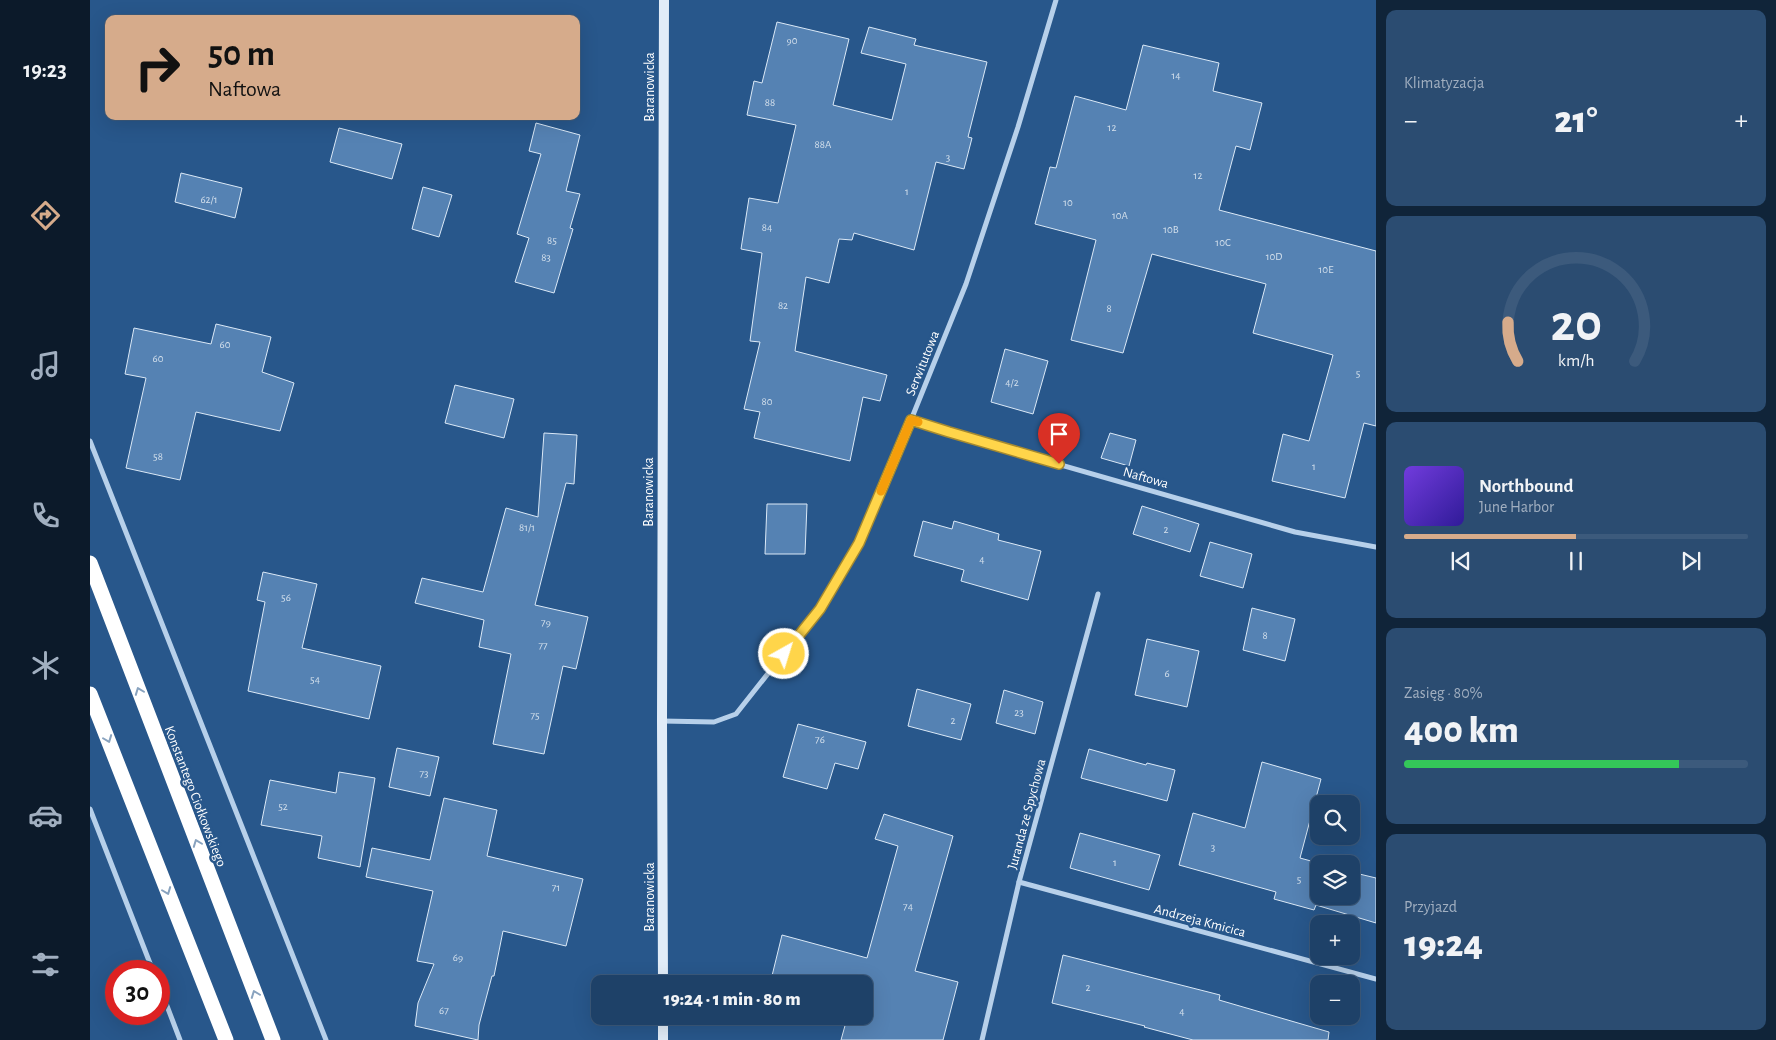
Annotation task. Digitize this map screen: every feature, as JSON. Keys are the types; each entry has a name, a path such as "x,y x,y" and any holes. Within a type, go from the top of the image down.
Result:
{"highway":[{"name":"Konstantego Ciołkowskiego","path":"90,563 273,1040"},
{"path":"90,694 226,1040"}],"street":[{"name":"Baranowicka","path":"663,975 664,0"},
{"name":"Serwitutowa","path":"662,721 714,722 736,714 820,609 859,543 966,284 1018,127 1056,0"},
{"name":"Naftowa","path":"911,420 1295,532 1376,547"},
{"path":"90,441 326,1040"},
{"name":"Juranda ze Spychowa","path":"982,1040 1019,882 1098,594"},
{"path":"90,809 149,960"},
{"name":"Andrzeja Kmicica","path":"1019,882 1376,979"},
{"path":"170,1014 180,1040"},
{"path":"663,1025 663,1040"}],"building":[{"path":"777,22 849,39 833,105 892,120 906,64 861,53 869,27 916,39 914,45 987,62 968,137 972,138 964,169 936,162 914,250 854,233 852,240 839,239 829,283 806,277 795,351 887,375 880,401 863,397 850,461 754,438 760,412 744,409 760,342 750,341 762,253 741,249 749,198 778,203 796,125 747,115 754,81 762,83"},
{"path":"1143,45 1219,63 1213,91 1262,103 1250,150 1236,146 1219,210 1376,251 1376,426 1364,423 1345,498 1272,481 1283,434 1309,441 1333,355 1253,333 1266,284 1152,254 1123,353 1071,340 1096,240 1035,224 1050,167 1056,168 1075,96 1126,110"},
{"path":"536,123 580,135 566,191 580,194 570,228 573,229 554,293 515,282 529,238 517,234 541,154 529,151"},
{"path":"339,128 402,144 392,179 330,162"},
{"path":"181,173 242,188 235,218 175,202"},
{"path":"423,187 452,195 439,237 412,229"},
{"path":"216,324 271,337 262,372 294,383 280,431 196,412 180,480 126,468 146,378 125,374 134,328 211,344"},
{"path":"1005,349 1048,361 1033,414 991,402"},
{"path":"455,385 514,399 504,438 445,423"},
{"path":"544,433 577,435 574,484 566,483 535,605 588,617 576,669 563,666 544,754 493,744 511,654 479,647 484,620 415,603 422,578 483,592 506,508 538,517"},
{"path":"1110,433 1136,440 1129,466 1101,458"},
{"path":"767,504 807,504 805,554 765,554"},
{"path":"1142,506 1199,524 1190,552 1133,534"},
{"path":"923,521 952,529 954,521 999,534 998,540 1041,551 1028,600 961,581 964,570 914,556"},
{"path":"1210,542 1252,554 1243,588 1200,576"},
{"path":"263,572 317,584 302,648 381,666 369,719 248,691 265,602 257,600"},
{"path":"1252,608 1295,619 1285,661 1243,650"},
{"path":"1147,639 1199,651 1187,707 1135,695"},
{"path":"917,689 971,704 961,740 908,726"},
{"path":"1004,690 1043,702 1035,734 996,723"},
{"path":"798,724 866,742 858,769 835,763 827,789 783,777"},
{"path":"397,748 439,757 430,796 389,787"},
{"path":"1089,749 1146,765 1147,763 1175,770 1167,801 1081,778"},
{"path":"1262,762 1321,779 1317,795 1310,795 1310,820 1300,858 1310,861 1310,905 1316,905 1314,910 1274,899 1276,892 1179,865 1193,813 1245,828"},
{"path":"339,772 375,778 360,867 318,858 322,836 261,825 270,780 336,793"},
{"path":"444,798 497,810 487,856 583,879 566,946 503,931 494,976 492,976 479,1025 478,1040 415,1026 418,1003 434,964 417,961 433,891 366,877 372,848 430,860"},
{"path":"884,814 953,836 915,971 958,982 943,1040 841,1040 845,1025 873,1025 873,975 772,975 782,935 867,958 898,846 875,839"},
{"path":"1080,833 1160,855 1149,890 1070,868"},
{"path":"1360,874 1376,878 1376,923 1360,918 1360,915 1349,915 1316,905 1360,905"},
{"path":"1063,955 1220,995 1219,1000 1329,1032 1328,1040 1193,1040 1052,1003"}],"slow traffic":[{"path":"881,491 911,420 918,422"}],"route":[{"path":"784,654 820,609 859,543 911,420 1059,464"}]}
